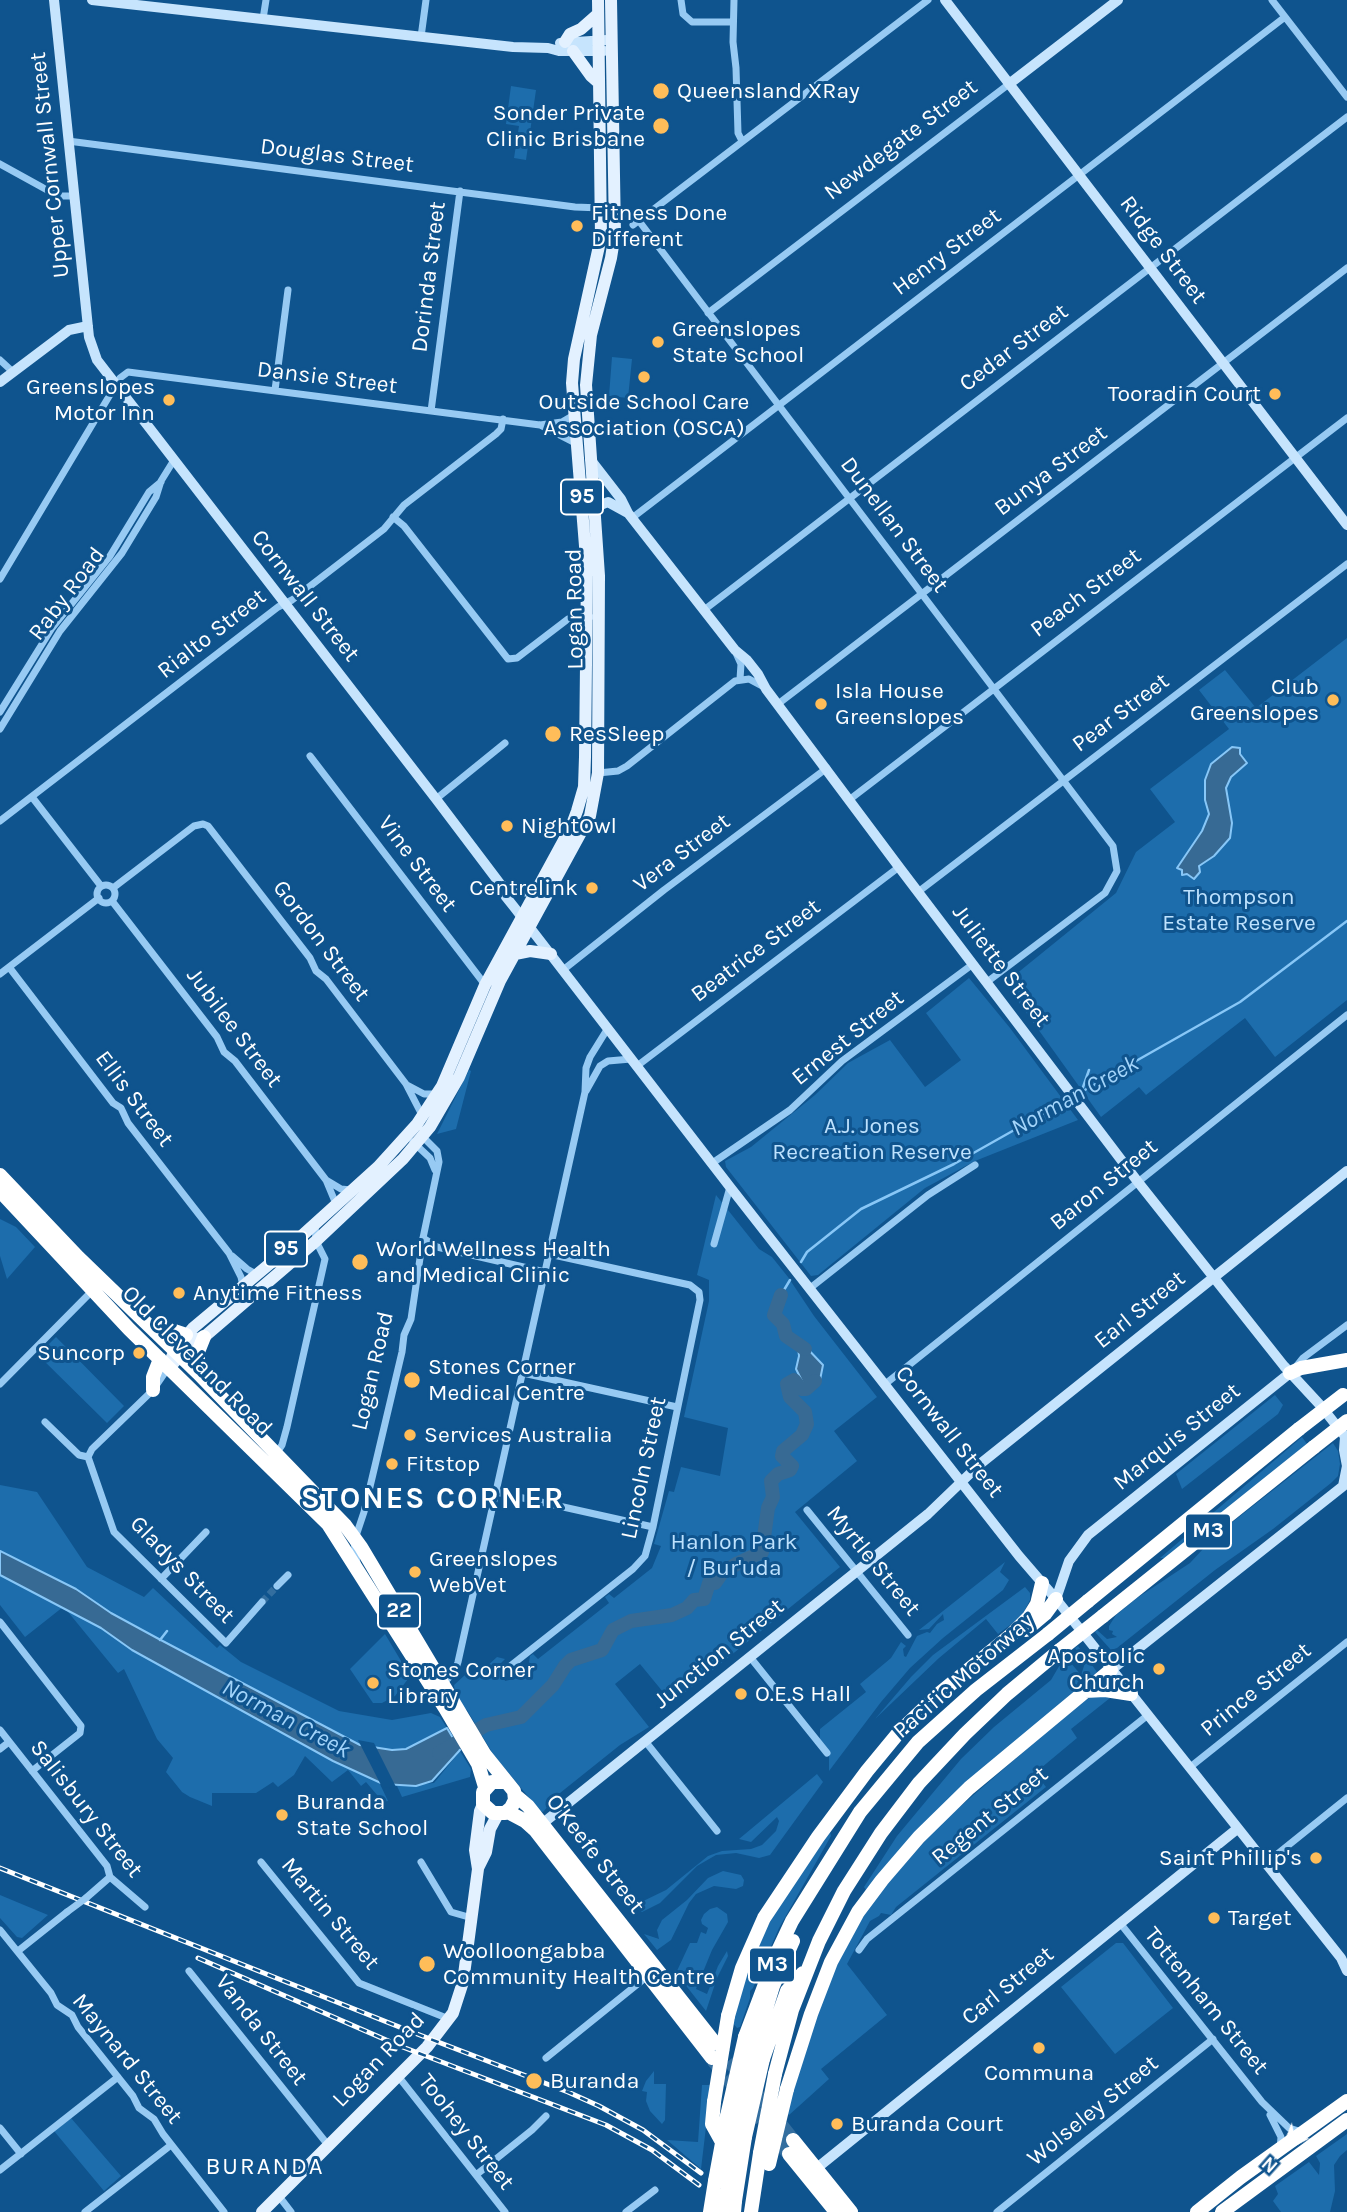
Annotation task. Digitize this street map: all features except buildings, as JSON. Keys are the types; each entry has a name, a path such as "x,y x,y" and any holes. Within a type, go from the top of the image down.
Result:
{"highway":[{"name":"Old Cleveland Road","path":"0,1175 164,1363 327,1524 356,1567"},
{"name":"Old Cleveland Road","path":"0,1191 98,1285 152,1328 341,1520 355,1538"},
{"path":"152,1328 162,1326 186,1335"},
{"path":"198,1373 198,1356 204,1337"},
{"path":"1290,1373 1301,1368 1347,1360"},
{"path":"153,1390 153,1377 164,1363"},
{"name":"Pacific Motorway","path":"710,2212 722,2142 736,2127 776,1955 807,1896 842,1839 898,1764 946,1717 1345,1393"},
{"name":"Pacific Motorway","path":"764,2159 775,2074 792,2010 808,1967 844,1891 899,1807 965,1734 1007,1694 1347,1421"},
{"name":"22","path":"355,1538 482,1761 512,1787 515,1795"},
{"name":"22","path":"356,1567 439,1688"},
{"path":"722,2142 712,2124 727,2016 742,1968 764,1918 844,1800 888,1745 957,1678 1011,1635 1034,1611 1042,1583"},
{"path":"1011,1635 1024,1631 1039,1620 1056,1599"},
{"path":"751,2212 755,2185 824,1978 848,1929 908,1848 983,1776 1111,1670"},
{"path":"1086,1691 1131,1693"},
{"name":"22","path":"482,1761 485,1787 483,1804 489,1811 503,1813"},
{"path":"485,1787 496,1781 505,1782"},
{"path":"503,1813 514,1805 515,1795"},
{"name":"O'Keefe Street","path":"515,1795 524,1801 538,1827 651,1972 712,2058"},
{"name":"O'Keefe Street","path":"503,1813 538,1827"},
{"path":"724,2212 732,2202 736,2127 754,2048 787,1991 808,1967"},
{"name":"O'Keefe Street","path":"651,1972 715,2043"},
{"path":"1197,2212 1347,2101"},
{"path":"1222,2212 1347,2120"},
{"path":"791,2147 812,2173 851,2212"},
{"path":"812,2173 836,2212"}],"main road":[{"name":"Upper Cornwall Street","path":"54,0 88,326"},
{"path":"92,0 524,48 604,45"},
{"name":"Logan Road","path":"593,617 572,393 574,359 608,207 604,45 598,0"},
{"name":"Logan Road","path":"415,1137 423,1116 489,990 526,922 586,826 593,806 591,772 595,511 586,385 587,360 615,233 608,207 599,83 611,0"},
{"name":"Ridge Street","path":"945,0 1347,525"},
{"name":"Newdegate Street","path":"1009,84 1118,0"},
{"path":"598,14 581,29 570,34 569,47 599,83"},
{"path":"0,382 69,330 88,326"},
{"name":"Cornwall Street","path":"88,326 94,354 117,386 501,885"},
{"name":"Juliette Street","path":"590,459 621,499 630,516 735,650 747,660 899,867 1138,1182 1290,1373 1346,1438"},
{"path":"595,511 608,502 630,516"},
{"name":"Logan Road","path":"415,1137 454,1085 489,990 515,954 536,891 574,819 591,772"},
{"path":"501,885 514,892 536,891"},
{"path":"501,885 506,897 526,922"},
{"name":"Cornwall Street","path":"526,922 961,1483 1265,1864 1345,1958 1347,1971"},
{"path":"515,954 530,951 551,954"},
{"name":"95","path":"177,1353 186,1335 415,1137"},
{"name":"95","path":"164,1363 194,1340 204,1337 316,1241 384,1177 415,1137"},
{"name":"Earl Street","path":"961,1483 980,1464 1347,1171"},
{"name":"Marquis Street","path":"1056,1599 1069,1561 1088,1535 1290,1373"},
{"path":"1111,1670 1345,1485 1347,1466 1343,1450 1346,1438"},
{"name":"Junction Street","path":"538,1827 928,1514 961,1483"},
{"name":"Logan Road","path":"262,2212 398,2076 449,2019 463,1982 478,1869 475,1850 483,1804"},
{"name":"Logan Road","path":"478,1869 486,1852 490,1829 503,1813"},
{"name":"Carl Street","path":"812,2173 1237,1829"}],"street":[{"path":"263,19 266,0"},
{"path":"421,37 426,0"},
{"path":"681,0 683,14 692,22 733,22"},
{"path":"734,0 738,133 742,141"},
{"path":"615,233 622,227 638,225 742,141 928,0"},
{"path":"1272,0 1347,97"},
{"name":"Henry Street","path":"630,516 1285,17"},
{"name":"Newdegate Street","path":"708,313 1009,84"},
{"name":"Cedar Street","path":"704,610 1347,117"},
{"name":"Douglas Street","path":"68,141 583,208 608,207"},
{"path":"0,164 58,196 74,196"},
{"name":"Dorinda Street","path":"431,411 460,191"},
{"name":"Dunellan Street","path":"608,207 638,225 708,313 1065,779 1113,846 1118,861 1117,871 1105,893 987,982"},
{"name":"Bunya Street","path":"778,704 1347,268"},
{"path":"275,390 288,290"},
{"path":"0,360 13,372"},
{"name":"Dansie Street","path":"117,386 120,378 128,372 540,425 562,422 574,415"},
{"path":"0,579 117,386"},
{"name":"Peach Street","path":"849,800 1347,418"},
{"name":"Rialto Street","path":"0,821 384,529 404,505 496,434 501,429 503,419"},
{"name":"Dansie Street","path":"540,425 577,444"},
{"name":"Raby Road","path":"0,729 61,631 121,553 156,497 161,481 174,460"},
{"name":"Raby Road","path":"0,712 51,628 110,556 149,492 161,481"},
{"path":"393,517 404,526 508,659 517,658 568,619 593,617"},
{"name":"Pear Street","path":"918,892 1347,564"},
{"path":"735,650 741,664 740,679"},
{"path":"591,772 623,769 740,679 752,680 766,689"},
{"path":"436,799 505,743"},
{"name":"Vine Street","path":"310,757 489,990"},
{"name":"Vera Street","path":"563,970 664,890 827,768"},
{"path":"32,797 101,886"},
{"name":"Gordon Street","path":"113,888 194,826 203,824 212,830 310,958 316,971 326,979 406,1084 423,1116"},
{"name":"Beatrice Street","path":"634,1063 899,867"},
{"path":"101,886 113,888 115,896 111,901 103,902 99,898 97,893 101,886"},
{"path":"0,974 99,898"},
{"name":"Jubilee Street","path":"111,901 216,1037 224,1052 235,1061 326,1180 336,1204"},
{"name":"Ernest Street","path":"711,1164 790,1110 850,1054 973,964"},
{"name":"Ellis Street","path":"9,967 113,1103 121,1108 128,1123 229,1254 243,1286"},
{"name":"Baron Street","path":"884,1385 1347,1015"},
{"path":"439,1688 457,1668 585,1092 588,1061 608,1028"},
{"path":"585,1092 600,1066 608,1061 634,1063"},
{"path":"406,1084 421,1093 436,1094"},
{"name":"Logan Road","path":"356,1567 358,1559 354,1549 355,1538 364,1512 404,1335 411,1319 436,1171 430,1157 415,1137"},
{"path":"809,1289 928,1195 975,1165"},
{"path":"326,1180 341,1189 352,1190"},
{"path":"714,1244 730,1187"},
{"path":"276,1455 287,1427 325,1259 316,1241 315,1223"},
{"path":"423,1238 437,1247 545,1272"},
{"name":"Ellis Street","path":"229,1254 256,1274"},
{"name":"Lincoln Street","path":"504,1671 638,1566 647,1550 700,1300 699,1292 693,1286 550,1254"},
{"path":"0,1384 98,1285"},
{"name":"Marquis Street","path":"1290,1373 1303,1358 1347,1325"},
{"path":"523,1373 677,1407"},
{"path":"45,1422 79,1455 88,1457 153,1390"},
{"name":"Gladys Street","path":"88,1457 114,1532 226,1643 262,1602"},
{"path":"496,1492 653,1527"},
{"name":"Myrtle Street","path":"807,1510 908,1636"},
{"path":"161,1579 206,1532"},
{"path":"277,1586 288,1575"},
{"path":"0,1622 81,1726 80,1733 32,1771"},
{"name":"Prince Street","path":"1189,1768 1347,1642"},
{"path":"750,1657 827,1753"},
{"name":"Regent Street","path":"859,1950 867,1939 1148,1715"},
{"name":"Salisbury Street","path":"0,1730 107,1866 110,1877 145,1907"},
{"path":"645,1741 717,1831"},
{"path":"0,1749 9,1742"},
{"path":"1265,1864 1347,1798"},
{"path":"421,1861 450,1911 472,1918"},
{"name":"Martin Street","path":"261,1862 359,1983 449,2019"},
{"path":"18,1951 110,1877"},
{"name":"Tottenham Street","path":"1119,1923 1262,2102 1289,2128 1304,2133"},
{"name":"Maynard Street","path":"0,1930 51,1993 57,2005 72,2015 78,2027 133,2096 139,2108 153,2119 224,2212"},
{"name":"Vanda Street","path":"189,1970 328,2145"},
{"path":"546,2058 651,1972"},
{"name":"Wolseley Street","path":"997,2212 1213,2039"},
{"name":"Toohey Street","path":"398,2076 505,2212"},
{"path":"0,2170 118,2077"},
{"name":"Tottenham Street","path":"1262,2102 1281,2137 1280,2150"},
{"path":"476,2175 546,2116"},
{"path":"0,2128 21,2154"},
{"path":"85,2212 171,2145"},
{"path":"626,2212 655,2190"},
{"path":"278,2195 291,2212"}],"green space":[{"path":"511,86 536,90 526,160 514,158 519,126 506,124"},
{"path":"612,357 632,359 628,398 609,396"},
{"name":"Thompson Estate Reserve","path":"1347,638 1347,1000 1275,1057 1245,1018 1146,1095 1139,1087 1101,1117 1010,990 1010,979 1116,893 1136,852 1175,822 1150,789 1229,729 1199,690 1225,670 1256,708"},
{"name":"A.J. Jones Recreation Reserve","path":"969,978 1078,1120 975,1161 925,1188 818,1275 811,1276 726,1167 725,1161 751,1147 815,1095 848,1063 890,1040 925,1087 961,1060 926,1013"},
{"path":"469,1070 471,1071 456,1129 437,1134"},
{"name":"Hanlon Park / Bur'uda","path":"716,1195 759,1249 772,1257 788,1277 814,1316 877,1397 834,1431 857,1461 795,1512 840,1567 672,1703 640,1664 615,1684 649,1727 620,1745 560,1793 543,1812 493,1754 467,1710 463,1708 454,1685 465,1675 473,1679 497,1657 505,1659 500,1664 505,1681 530,1675 534,1671 529,1662 530,1656 533,1654 538,1659 609,1603 605,1597 609,1594 614,1598 652,1568 661,1546 654,1544 669,1491 674,1492 681,1467 720,1476 728,1428 684,1417 709,1301 709,1280 697,1275"},
{"path":"0,1219 16,1227 35,1247 7,1279 0,1256"},
{"path":"56,1337 124,1406 107,1423 38,1355"},
{"path":"1275,1395 1283,1405 1278,1414 1182,1489 1176,1474"},
{"path":"1302,1437 1307,1444 1165,1558 1160,1558"},
{"path":"1333,1443 1338,1451 1340,1464 1338,1476 1331,1483 1117,1648 1111,1650 1095,1632 1097,1630 1107,1639 1117,1637 1109,1630 1116,1615 1190,1563 1216,1535"},
{"path":"0,1485 37,1492 87,1567 144,1597 153,1588 217,1648 220,1645 241,1662 339,1711 392,1720 431,1713 440,1717 447,1728 406,1749 392,1750 360,1745 111,1613 76,1589 0,1551"},
{"path":"1005,1562 1000,1572 1009,1580 1003,1590 910,1668 829,1771 829,1756 820,1742 820,1729 866,1692 860,1684 891,1658 901,1642 906,1646 903,1649 906,1657 917,1636 930,1633 944,1620 943,1614 929,1629 919,1630"},
{"path":"0,1575 63,1607 25,1637 0,1605"},
{"path":"1025,1587 1030,1593 1030,1600 1021,1617 998,1634 986,1619 939,1658 875,1719 933,1655"},
{"path":"64,1607 132,1650 333,1761 379,1782 388,1801 383,1802 366,1782 361,1786 348,1770 332,1782 305,1756 294,1775 278,1787 273,1782 256,1793 212,1793 212,1806 190,1797 182,1792 166,1772 173,1758 157,1739 124,1669 118,1673"},
{"path":"385,1634 407,1671 408,1679 395,1696 382,1703 373,1703 350,1669"},
{"path":"1078,1646 1097,1672 1087,1681 1083,1676 1080,1678 1084,1683 866,1890 864,1887 897,1836 961,1759 994,1727 1051,1680 1065,1656 1081,1675 1085,1663 1075,1648"},
{"path":"1095,1695 1110,1698 1071,1729 1077,1738 1035,1773 1046,1787 896,1907 891,1915 881,1913 870,1921 847,1964 887,2015 821,2069 829,2079 789,2115 787,2113 792,2095 819,2007 860,1921 878,1894 940,1824 1080,1703"},
{"path":"460,1751 471,1769 470,1777 402,1797 397,1786 434,1783"},
{"path":"817,1774 823,1782 770,1855 759,1858 736,1853 716,1855 697,1866 660,1903 642,1912 633,1906 666,1890 708,1856 722,1851 751,1849 762,1845 776,1831 779,1821 777,1817 751,1842 739,1839"},
{"path":"830,1832 831,1836 779,1928 750,1991 740,2027 737,2028 731,2021 759,1944 776,1910"},
{"path":"723,1871 741,1875 743,1886 736,1889 714,1886 696,1894 671,1940 657,1950 644,1934 659,1939 657,1930 662,1920 708,1878"},
{"path":"0,1895 48,1915 22,1938 17,1937 0,1918"},
{"path":"717,1907 727,1914 728,1922 712,1950 696,1989 707,1994 727,1951 728,1956 706,2011 676,1973 690,1943 697,1943 701,1932 706,1934 708,1928 701,1920 704,1914"},
{"path":"1116,1943 1123,1943 1173,2008 1115,2054 1061,1987"},
{"path":"654,2071 654,2084 666,2084 665,2120 662,2124 650,2111 646,2101 647,2092 642,2091"},
{"path":"702,2085 711,2085 701,2169 667,2140 698,2142"},
{"path":"71,2118 121,2176 104,2191 54,2131"},
{"path":"1347,2134 1347,2150 1334,2165 1335,2191 1330,2212 1281,2212 1273,2201 1278,2194 1275,2186 1309,2162 1319,2175 1320,2163 1316,2156"}],"water":[{"path":"1232,747 1240,748 1240,754 1247,763 1231,777 1226,788 1232,823 1230,838 1214,856 1199,866 1200,872 1194,879 1187,874 1182,875 1182,870 1177,868 1202,831 1209,814 1205,800 1205,780 1211,764"},
{"path":"790,1339 803,1344 823,1365 820,1380 806,1390 801,1389 803,1383 796,1369 798,1347"},
{"name":"Norman Creek","path":"0,1551 76,1589 111,1613 360,1745 392,1750 406,1749 447,1728 460,1750 432,1781 416,1786 383,1784 333,1761 132,1650 101,1628 0,1575"}],"pier":[{"path":"358,1740 374,1743 397,1789 382,1787"}],"waterway":[{"name":"Norman Creek","path":"1076,1095 1240,1002 1347,921"},
{"path":"1082,1090 1089,1070"},
{"name":"Norman Creek","path":"801,1262 807,1252 861,1209 954,1164 1071,1098"},
{"name":"Norman Creek","path":"781,1295 790,1280"},
{"name":"Norman Creek","path":"781,1295 774,1315 783,1324 786,1336 805,1349"},
{"name":"Norman Creek","path":"439,1753 486,1725 521,1717 553,1685 571,1660 602,1650 613,1630 631,1621 672,1615 687,1608 694,1600 704,1599 709,1583 715,1583 722,1573 762,1552 768,1508 773,1497 771,1481 778,1474 790,1470 792,1466 782,1456 783,1451 802,1435 807,1424 805,1412 790,1397 787,1384 794,1380 801,1389 806,1389 815,1381"},
{"path":"160,1640 167,1631"}],"tunnel":[{"path":"262,1602 277,1586"},
{"path":"716,2044 793,2140"},
{"path":"713,2060 789,2154"}],"railway":[{"path":"0,1868 568,2092 643,2130 701,2173"},
{"path":"198,1958 400,2046 606,2125 652,2150 699,2185"}],"place":[{"name":"Queensland XRay","path":"661,91"},
{"name":"Sonder Private Clinic Brisbane","path":"661,126"},
{"name":"Fitness Done Different","path":"577,226"},
{"name":"Greenslopes State School","path":"658,342"},
{"name":"Outside School Care Association (OSCA)","path":"644,377"},
{"name":"Tooradin Court","path":"1275,394"},
{"name":"Greenslopes Motor Inn","path":"169,400"},
{"name":"Club Greenslopes","path":"1333,700"},
{"name":"Isla House Greenslopes","path":"821,704"},
{"name":"ResSleep","path":"553,734"},
{"name":"NightOwl","path":"507,826"},
{"name":"Centrelink","path":"592,888"},
{"name":"World Wellness Health and Medical Clinic","path":"360,1262"},
{"name":"Anytime Fitness","path":"179,1293"},
{"name":"Suncorp","path":"139,1353"},
{"name":"Stones Corner Medical Centre","path":"412,1380"},
{"name":"Services Australia","path":"410,1435"},
{"name":"Fitstop","path":"392,1464"},
{"name":"Greenslopes WebVet","path":"415,1572"},
{"name":"Apostolic Church","path":"1159,1669"},
{"name":"Stones Corner Library","path":"373,1683"},
{"name":"O.E.S Hall","path":"741,1694"},
{"name":"Buranda State School","path":"282,1815"},
{"name":"Saint Phillip's","path":"1316,1858"},
{"name":"Target","path":"1214,1918"},
{"name":"Woolloongabba Community Health Centre","path":"427,1964"},
{"name":"Communa","path":"1039,2048"},
{"name":"Buranda","path":"534,2081"},
{"name":"Buranda Court","path":"837,2124"}],"district":[{"name":"STONES CORNER","path":"433,1499"},
{"name":"BURANDA","path":"265,2167"}]}
